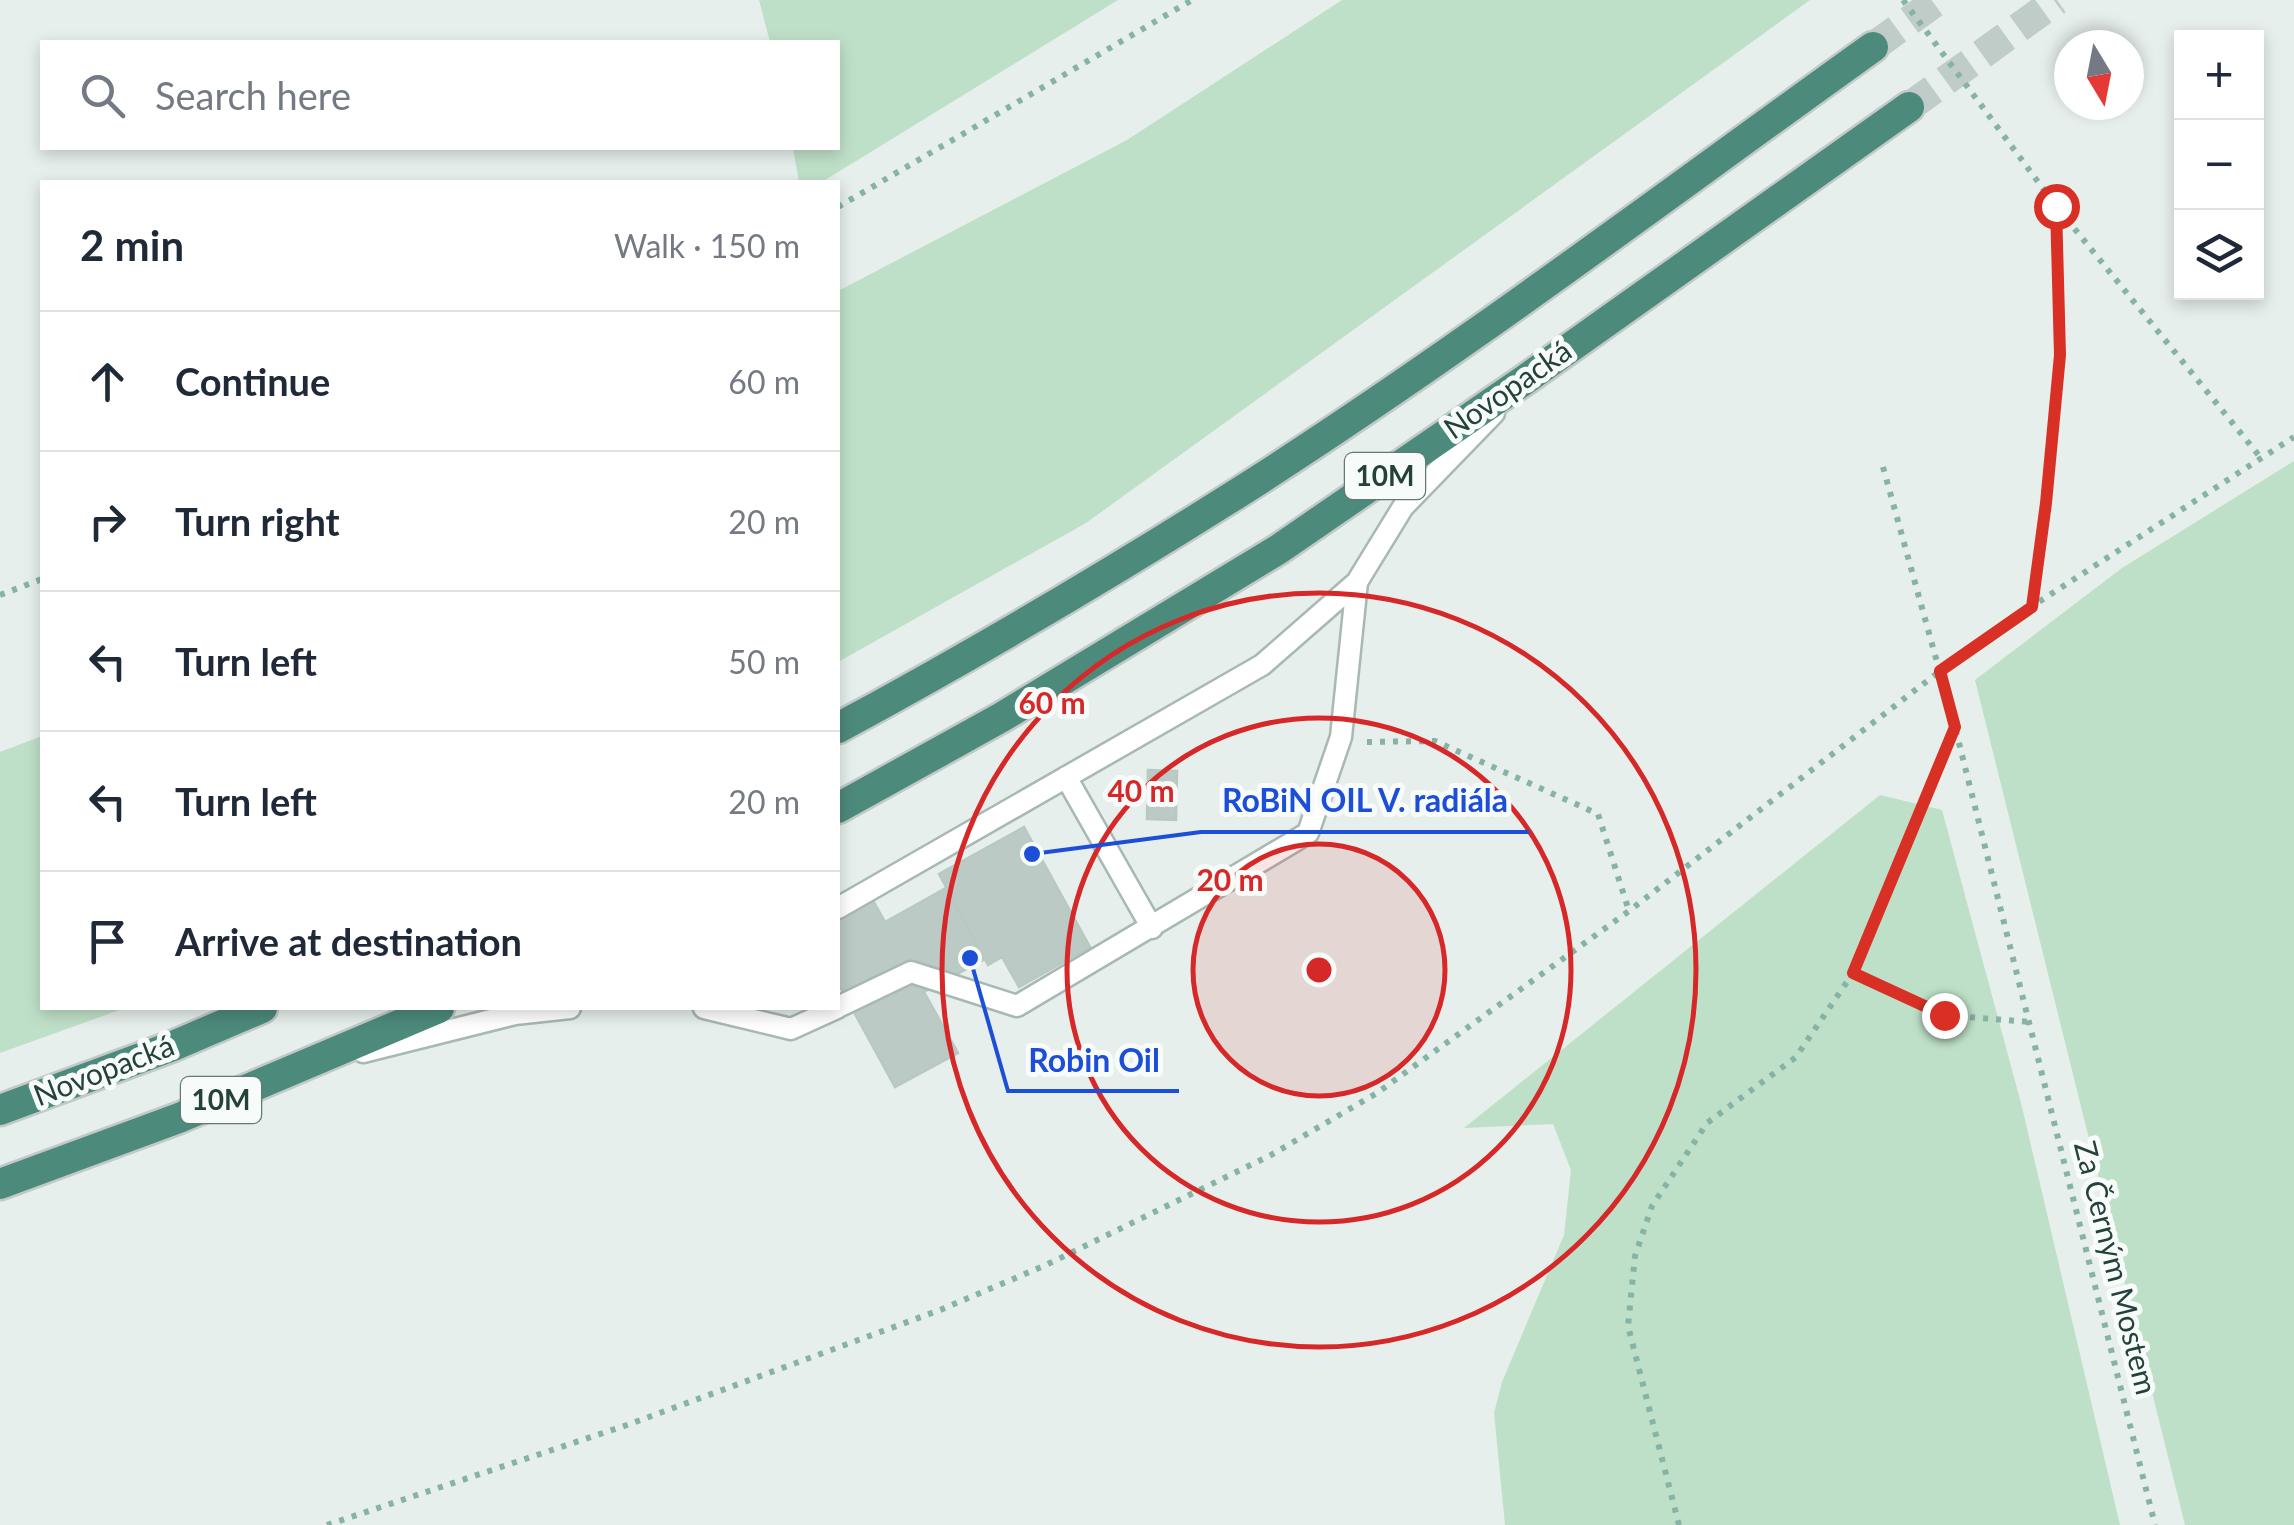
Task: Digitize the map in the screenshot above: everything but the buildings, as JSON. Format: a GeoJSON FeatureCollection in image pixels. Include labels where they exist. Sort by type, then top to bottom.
{"type":"FeatureCollection","features":[{"type":"Feature","properties":{"kind":"highway","name":"10M"},"geometry":{"type":"LineString","coordinates":[[840,727],[957,664],[1237,494],[1472,334],[1873,47]]}},
{"type":"Feature","properties":{"kind":"highway","name":"Novopacká"},"geometry":{"type":"LineString","coordinates":[[840,807],[1002,717],[1279,549],[1909,107]]}},
{"type":"Feature","properties":{"kind":"highway","name":"Novopacká"},"geometry":{"type":"LineString","coordinates":[[0,1110],[173,1046],[257,1010]]}},
{"type":"Feature","properties":{"kind":"highway","name":"10M"},"geometry":{"type":"LineString","coordinates":[[0,1184],[179,1118],[434,1010]]}},
{"type":"Feature","properties":{"kind":"lane"},"geometry":{"type":"LineString","coordinates":[[840,907],[1262,664],[1357,582],[1403,507],[1526,378]]}},
{"type":"Feature","properties":{"kind":"lane"},"geometry":{"type":"LineString","coordinates":[[840,1006],[911,972],[1017,1006],[1308,834],[1341,738],[1357,582]]}},
{"type":"Feature","properties":{"kind":"lane"},"geometry":{"type":"LineString","coordinates":[[1066,776],[1152,928]]}},
{"type":"Feature","properties":{"kind":"lane"},"geometry":{"type":"LineString","coordinates":[[298,1068],[514,1014],[551,1010]]}},
{"type":"Feature","properties":{"kind":"lane"},"geometry":{"type":"LineString","coordinates":[[712,1010],[791,1029],[831,1010]]}},
{"type":"Feature","properties":{"kind":"path"},"geometry":{"type":"LineString","coordinates":[[840,206],[1192,0]]}},
{"type":"Feature","properties":{"kind":"path"},"geometry":{"type":"LineString","coordinates":[[1903,0],[2056,206],[2261,458]]}},
{"type":"Feature","properties":{"kind":"path"},"geometry":{"type":"LineString","coordinates":[[2032,607],[2060,355],[2056,206]]}},
{"type":"Feature","properties":{"kind":"path"},"geometry":{"type":"LineString","coordinates":[[327,1525],[812,1359],[1046,1266],[1271,1155],[1378,1093],[1630,911],[1940,671],[2294,437]]}},
{"type":"Feature","properties":{"kind":"path","name":"Za Černým Mostem"},"geometry":{"type":"LineString","coordinates":[[1883,467],[1955,727],[2155,1525]]}},
{"type":"Feature","properties":{"kind":"path"},"geometry":{"type":"LineString","coordinates":[[0,595],[40,580]]}},
{"type":"Feature","properties":{"kind":"path"},"geometry":{"type":"LineString","coordinates":[[1680,1525],[1628,1326],[1635,1256],[1652,1206],[1707,1123],[1796,1056],[1853,973],[1955,727]]}},
{"type":"Feature","properties":{"kind":"path"},"geometry":{"type":"LineString","coordinates":[[1341,738],[1355,743],[1436,741],[1598,814],[1630,911]]}},
{"type":"Feature","properties":{"kind":"path"},"geometry":{"type":"LineString","coordinates":[[1853,973],[1944,1015],[2030,1022]]}},
{"type":"Feature","properties":{"kind":"green space"},"geometry":{"type":"Polygon","coordinates":[[[759,0],[1118,0],[825,180],[799,180],[793,150],[840,150],[840,40],[769,40],[759,0]]]}},
{"type":"Feature","properties":{"kind":"green space"},"geometry":{"type":"Polygon","coordinates":[[[1342,0],[1810,0],[1086,523],[840,661],[840,290],[1127,140],[1342,0]]]}},
{"type":"Feature","properties":{"kind":"green space"},"geometry":{"type":"Polygon","coordinates":[[[2294,461],[2294,1525],[2185,1525],[1975,680],[2122,568],[2294,461]]]}},
{"type":"Feature","properties":{"kind":"green space"},"geometry":{"type":"Polygon","coordinates":[[[40,737],[40,1010],[119,1010],[0,1053],[0,752],[40,737]]]}},
{"type":"Feature","properties":{"kind":"green space"},"geometry":{"type":"Polygon","coordinates":[[[1880,795],[1942,810],[2022,1107],[2120,1525],[1505,1525],[1494,1413],[1502,1382],[1564,1235],[1571,1170],[1553,1124],[1464,1128],[1880,795]]]}},
{"type":"Feature","properties":{"kind":"tunnel"},"geometry":{"type":"LineString","coordinates":[[1873,47],[1938,0]]}},
{"type":"Feature","properties":{"kind":"tunnel"},"geometry":{"type":"LineString","coordinates":[[1909,107],[2057,0]]}},
{"type":"Feature","properties":{"kind":"place","name":"RoBiN OIL V. radiála"},"geometry":{"type":"Point","coordinates":[1032,854]}},
{"type":"Feature","properties":{"kind":"place","name":"Robin Oil"},"geometry":{"type":"Point","coordinates":[970,958]}},
{"type":"Feature","properties":{"kind":"route"},"geometry":{"type":"LineString","coordinates":[[1944,1015],[1853,973],[1955,727],[1940,671],[2032,607],[2060,355],[2056,206]]}}]}
